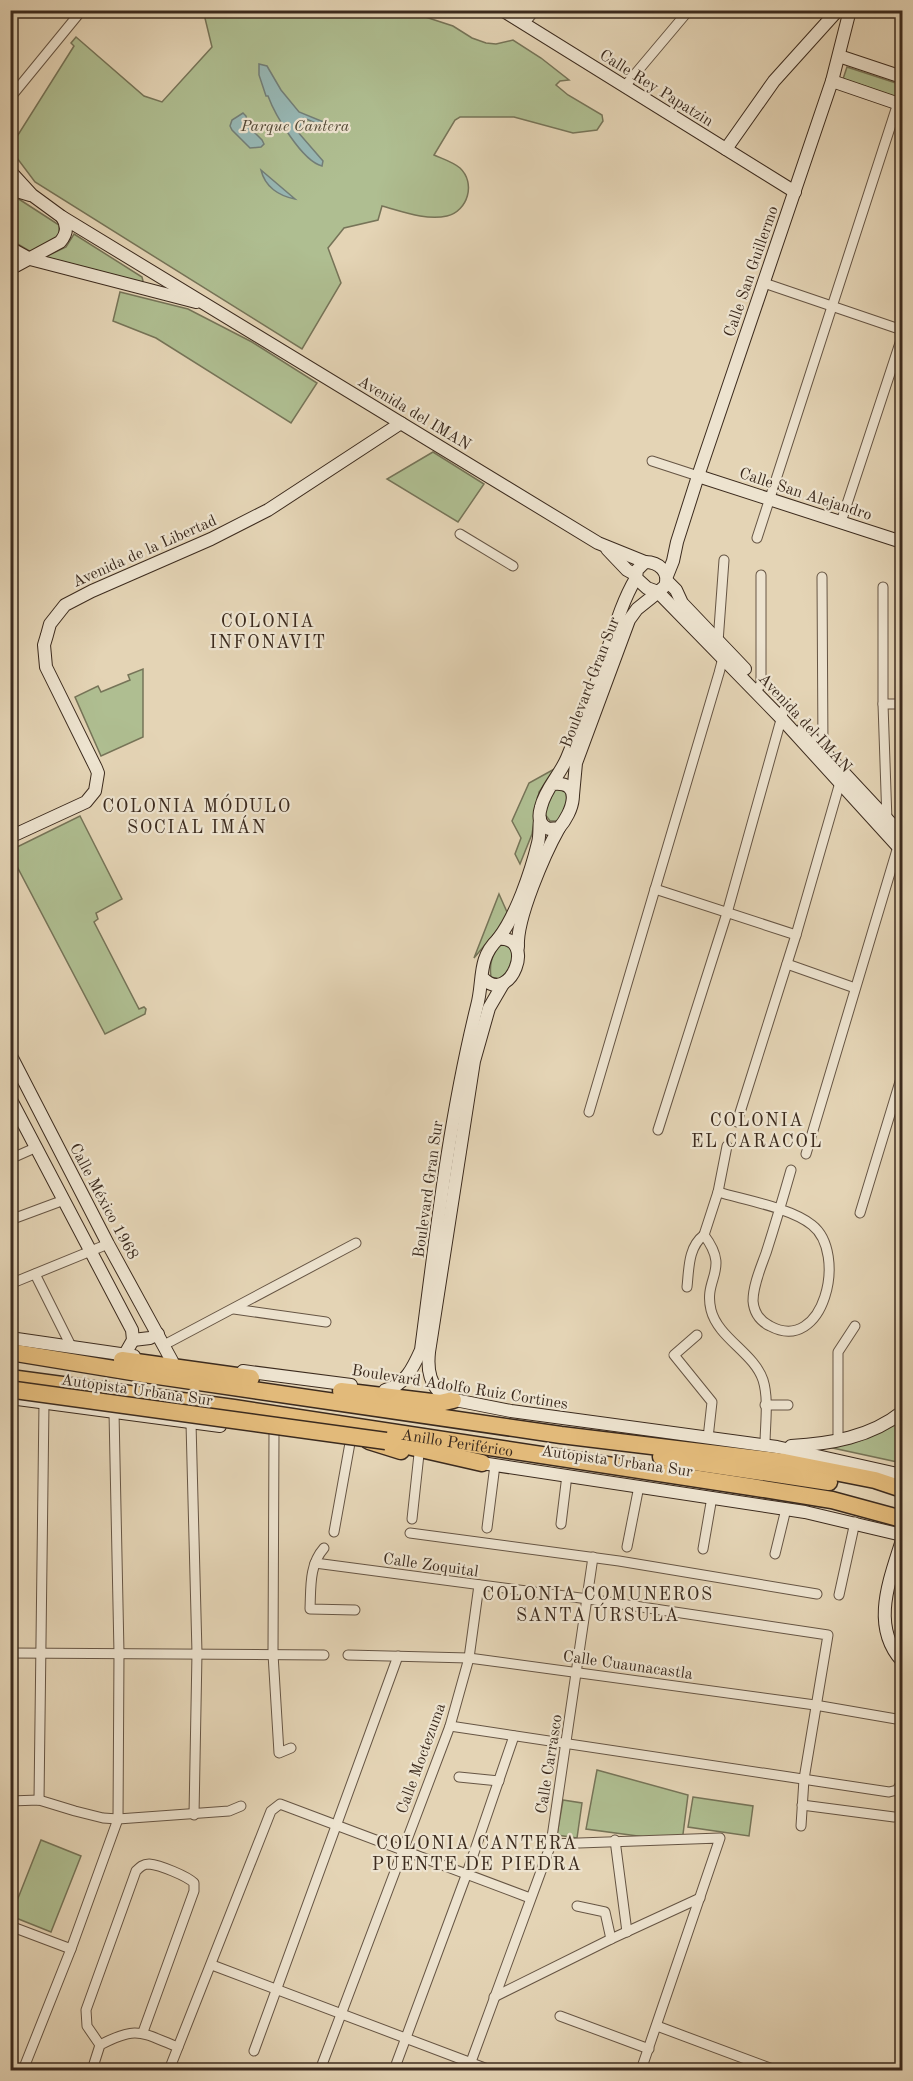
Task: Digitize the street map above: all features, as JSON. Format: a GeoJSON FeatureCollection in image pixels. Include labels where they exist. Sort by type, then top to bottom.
{"type":"FeatureCollection","features":[{"type":"Feature","properties":{"kind":"highway"},"geometry":{"type":"LineString","coordinates":[[10,1345],[316,1388],[341,1388],[544,1426],[561,1435]]}},
{"type":"Feature","properties":{"kind":"highway","name":"Anillo Periférico"},"geometry":{"type":"LineString","coordinates":[[10,1352],[561,1435],[784,1462],[875,1480],[903,1489]]}},
{"type":"Feature","properties":{"kind":"highway","name":"Autopista Urbana Sur"},"geometry":{"type":"LineString","coordinates":[[10,1363],[796,1477],[903,1499]]}},
{"type":"Feature","properties":{"kind":"highway","name":"Autopista Urbana Sur"},"geometry":{"type":"LineString","coordinates":[[10,1371],[809,1488],[903,1509]]}},
{"type":"Feature","properties":{"kind":"highway","name":"Anillo Periférico"},"geometry":{"type":"LineString","coordinates":[[10,1378],[234,1408],[832,1500],[903,1519]]}},
{"type":"Feature","properties":{"kind":"highway"},"geometry":{"type":"LineString","coordinates":[[316,1388],[331,1394],[440,1403],[449,1399]]}},
{"type":"Feature","properties":{"kind":"highway"},"geometry":{"type":"LineString","coordinates":[[10,1390],[386,1442],[489,1464]]}},
{"type":"Feature","properties":{"kind":"highway"},"geometry":{"type":"LineString","coordinates":[[234,1408],[303,1428],[378,1443],[401,1451]]}},
{"type":"Feature","properties":{"kind":"street","name":"Calle Rey Papatzin"},"geometry":{"type":"LineString","coordinates":[[502,10],[795,192]]}},
{"type":"Feature","properties":{"kind":"street"},"geometry":{"type":"LineString","coordinates":[[524,24],[535,10]]}},
{"type":"Feature","properties":{"kind":"street"},"geometry":{"type":"LineString","coordinates":[[625,86],[689,10]]}},
{"type":"Feature","properties":{"kind":"street"},"geometry":{"type":"LineString","coordinates":[[726,149],[774,81],[838,10]]}},
{"type":"Feature","properties":{"kind":"street","name":"Calle San Guillermo"},"geometry":{"type":"LineString","coordinates":[[667,578],[698,476],[832,81],[850,10]]}},
{"type":"Feature","properties":{"kind":"street"},"geometry":{"type":"LineString","coordinates":[[10,98],[78,12]]}},
{"type":"Feature","properties":{"kind":"street"},"geometry":{"type":"LineString","coordinates":[[839,56],[903,77]]}},
{"type":"Feature","properties":{"kind":"street"},"geometry":{"type":"LineString","coordinates":[[757,538],[900,104],[832,81]]}},
{"type":"Feature","properties":{"kind":"street","name":"Avenida del IMAN"},"geometry":{"type":"LineString","coordinates":[[10,171],[32,195],[62,217],[604,546],[647,562]]}},
{"type":"Feature","properties":{"kind":"street"},"geometry":{"type":"LineString","coordinates":[[10,189],[32,195]]}},
{"type":"Feature","properties":{"kind":"street"},"geometry":{"type":"LineString","coordinates":[[10,269],[62,239],[66,229],[62,217]]}},
{"type":"Feature","properties":{"kind":"street","name":"Avenida del IMAN"},"geometry":{"type":"LineString","coordinates":[[10,248],[30,259],[209,305]]}},
{"type":"Feature","properties":{"kind":"street"},"geometry":{"type":"LineString","coordinates":[[135,287],[149,284],[152,278],[150,270]]}},
{"type":"Feature","properties":{"kind":"street"},"geometry":{"type":"LineString","coordinates":[[764,283],[903,330]]}},
{"type":"Feature","properties":{"kind":"street"},"geometry":{"type":"LineString","coordinates":[[841,522],[903,337]]}},
{"type":"Feature","properties":{"kind":"street","name":"Avenida de la Libertad"},"geometry":{"type":"LineString","coordinates":[[10,837],[86,802],[95,791],[98,773],[46,667],[45,645],[50,624],[66,604],[211,539],[268,510],[401,423]]}},
{"type":"Feature","properties":{"kind":"street"},"geometry":{"type":"LineString","coordinates":[[652,461],[698,476]]}},
{"type":"Feature","properties":{"kind":"street","name":"Calle San Alejandro"},"geometry":{"type":"LineString","coordinates":[[698,476],[903,542]]}},
{"type":"Feature","properties":{"kind":"street"},"geometry":{"type":"LineString","coordinates":[[460,534],[513,566]]}},
{"type":"Feature","properties":{"kind":"street"},"geometry":{"type":"LineString","coordinates":[[647,562],[660,567],[667,578],[665,586],[658,592],[647,588],[636,577],[640,566],[647,562],[666,553],[677,542]]}},
{"type":"Feature","properties":{"kind":"street","name":"Avenida del IMAN"},"geometry":{"type":"LineString","coordinates":[[604,546],[636,577]]}},
{"type":"Feature","properties":{"kind":"street"},"geometry":{"type":"LineString","coordinates":[[589,1112],[723,658],[718,642],[724,560]]}},
{"type":"Feature","properties":{"kind":"street"},"geometry":{"type":"LineString","coordinates":[[758,688],[761,574]]}},
{"type":"Feature","properties":{"kind":"street","name":"Boulevard Gran Sur"},"geometry":{"type":"LineString","coordinates":[[552,784],[566,760],[626,596],[636,577]]}},
{"type":"Feature","properties":{"kind":"street"},"geometry":{"type":"LineString","coordinates":[[820,753],[822,577]]}},
{"type":"Feature","properties":{"kind":"street","name":"Avenida del IMAN"},"geometry":{"type":"LineString","coordinates":[[667,578],[682,603],[841,776],[887,835],[901,843]]}},
{"type":"Feature","properties":{"kind":"street"},"geometry":{"type":"LineString","coordinates":[[883,587],[883,704],[887,835]]}},
{"type":"Feature","properties":{"kind":"street","name":"Avenida del IMAN"},"geometry":{"type":"LineString","coordinates":[[658,592],[723,658],[758,688]]}},
{"type":"Feature","properties":{"kind":"street","name":"Boulevard Gran Sur"},"geometry":{"type":"LineString","coordinates":[[573,795],[576,763],[629,620],[637,609],[658,592]]}},
{"type":"Feature","properties":{"kind":"street"},"geometry":{"type":"LineString","coordinates":[[883,704],[903,704]]}},
{"type":"Feature","properties":{"kind":"street"},"geometry":{"type":"LineString","coordinates":[[658,1130],[727,913],[783,714]]}},
{"type":"Feature","properties":{"kind":"street"},"geometry":{"type":"LineString","coordinates":[[737,1122],[796,936],[841,776]]}},
{"type":"Feature","properties":{"kind":"street","name":"Avenida del IMAN"},"geometry":{"type":"LineString","coordinates":[[841,776],[887,819],[901,843]]}},
{"type":"Feature","properties":{"kind":"street"},"geometry":{"type":"LineString","coordinates":[[552,784],[566,784],[573,795],[570,812],[551,843],[519,925],[515,968],[510,978],[503,984],[490,985],[483,978],[482,966],[489,947],[498,939],[510,921],[536,851],[539,841],[541,807],[552,784]]}},
{"type":"Feature","properties":{"kind":"street"},"geometry":{"type":"LineString","coordinates":[[540,819],[542,825],[549,830],[559,828]]}},
{"type":"Feature","properties":{"kind":"street"},"geometry":{"type":"LineString","coordinates":[[806,1154],[901,843]]}},
{"type":"Feature","properties":{"kind":"street"},"geometry":{"type":"LineString","coordinates":[[655,889],[796,936]]}},
{"type":"Feature","properties":{"kind":"street"},"geometry":{"type":"LineString","coordinates":[[498,939],[510,939],[518,947]]}},
{"type":"Feature","properties":{"kind":"street"},"geometry":{"type":"LineString","coordinates":[[787,964],[855,988]]}},
{"type":"Feature","properties":{"kind":"street","name":"Boulevard Gran Sur"},"geometry":{"type":"LineString","coordinates":[[427,1370],[459,1082],[483,978]]}},
{"type":"Feature","properties":{"kind":"street","name":"Boulevard Gran Sur"},"geometry":{"type":"LineString","coordinates":[[412,1370],[421,1350],[448,1190],[478,1045],[490,1006],[503,984]]}},
{"type":"Feature","properties":{"kind":"street","name":"Calle México 1968"},"geometry":{"type":"LineString","coordinates":[[10,1054],[108,1244],[172,1361]]}},
{"type":"Feature","properties":{"kind":"street"},"geometry":{"type":"LineString","coordinates":[[860,1213],[900,1093],[903,1075]]}},
{"type":"Feature","properties":{"kind":"street"},"geometry":{"type":"LineString","coordinates":[[10,1098],[16,1117],[37,1147],[132,1330],[133,1340],[125,1354]]}},
{"type":"Feature","properties":{"kind":"street"},"geometry":{"type":"LineString","coordinates":[[687,1287],[690,1256],[697,1240],[704,1235],[718,1192],[728,1146]]}},
{"type":"Feature","properties":{"kind":"street"},"geometry":{"type":"LineString","coordinates":[[10,1159],[37,1147]]}},
{"type":"Feature","properties":{"kind":"street"},"geometry":{"type":"LineString","coordinates":[[718,1192],[779,1210],[794,1214],[815,1227],[825,1242],[828,1255],[828,1285],[825,1298],[812,1321],[806,1327],[798,1330],[773,1328],[762,1322],[753,1301],[762,1266],[779,1210],[791,1170]]}},
{"type":"Feature","properties":{"kind":"street"},"geometry":{"type":"LineString","coordinates":[[10,1220],[64,1200]]}},
{"type":"Feature","properties":{"kind":"street"},"geometry":{"type":"LineString","coordinates":[[704,1235],[716,1256],[717,1266],[710,1299],[711,1312],[762,1378],[771,1446],[816,1444],[865,1434],[903,1412]]}},
{"type":"Feature","properties":{"kind":"street"},"geometry":{"type":"LineString","coordinates":[[133,1340],[150,1338],[161,1340],[234,1309],[356,1243]]}},
{"type":"Feature","properties":{"kind":"street"},"geometry":{"type":"LineString","coordinates":[[10,1284],[108,1244]]}},
{"type":"Feature","properties":{"kind":"street"},"geometry":{"type":"LineString","coordinates":[[35,1274],[71,1346]]}},
{"type":"Feature","properties":{"kind":"street"},"geometry":{"type":"LineString","coordinates":[[111,1292],[126,1288],[130,1283]]}},
{"type":"Feature","properties":{"kind":"street"},"geometry":{"type":"LineString","coordinates":[[119,1304],[123,1297],[136,1295]]}},
{"type":"Feature","properties":{"kind":"street"},"geometry":{"type":"LineString","coordinates":[[234,1309],[326,1322]]}},
{"type":"Feature","properties":{"kind":"street"},"geometry":{"type":"LineString","coordinates":[[838,1440],[838,1352],[855,1326]]}},
{"type":"Feature","properties":{"kind":"street"},"geometry":{"type":"LineString","coordinates":[[697,1335],[674,1355],[712,1402],[708,1438]]}},
{"type":"Feature","properties":{"kind":"street","name":"Boulevard Adolfo Ruiz Cortines"},"geometry":{"type":"LineString","coordinates":[[10,1338],[341,1388]]}},
{"type":"Feature","properties":{"kind":"street"},"geometry":{"type":"LineString","coordinates":[[395,1398],[396,1387],[412,1370],[420,1376],[427,1370],[436,1390],[449,1399]]}},
{"type":"Feature","properties":{"kind":"street"},"geometry":{"type":"LineString","coordinates":[[10,1398],[274,1432],[712,1497],[855,1522],[903,1535]]}},
{"type":"Feature","properties":{"kind":"street","name":"Boulevard Adolfo Ruiz Cortines"},"geometry":{"type":"LineString","coordinates":[[449,1399],[511,1411],[771,1446],[903,1475]]}},
{"type":"Feature","properties":{"kind":"street"},"geometry":{"type":"LineString","coordinates":[[39,1800],[44,1403]]}},
{"type":"Feature","properties":{"kind":"street"},"geometry":{"type":"LineString","coordinates":[[765,1405],[788,1405]]}},
{"type":"Feature","properties":{"kind":"street"},"geometry":{"type":"LineString","coordinates":[[22,2070],[118,1819],[119,1653],[114,1412]]}},
{"type":"Feature","properties":{"kind":"street"},"geometry":{"type":"LineString","coordinates":[[191,1423],[197,1653],[194,1815]]}},
{"type":"Feature","properties":{"kind":"street"},"geometry":{"type":"LineString","coordinates":[[274,1432],[273,1654],[279,1753],[291,1748]]}},
{"type":"Feature","properties":{"kind":"street"},"geometry":{"type":"LineString","coordinates":[[334,1532],[350,1443]]}},
{"type":"Feature","properties":{"kind":"street"},"geometry":{"type":"LineString","coordinates":[[412,1519],[419,1454]]}},
{"type":"Feature","properties":{"kind":"street"},"geometry":{"type":"LineString","coordinates":[[487,1528],[489,1464]]}},
{"type":"Feature","properties":{"kind":"street"},"geometry":{"type":"LineString","coordinates":[[561,1524],[567,1475]]}},
{"type":"Feature","properties":{"kind":"street"},"geometry":{"type":"LineString","coordinates":[[627,1547],[639,1486]]}},
{"type":"Feature","properties":{"kind":"street"},"geometry":{"type":"LineString","coordinates":[[703,1549],[712,1497]]}},
{"type":"Feature","properties":{"kind":"street"},"geometry":{"type":"LineString","coordinates":[[775,1554],[786,1509]]}},
{"type":"Feature","properties":{"kind":"street"},"geometry":{"type":"LineString","coordinates":[[839,1594],[855,1522]]}},
{"type":"Feature","properties":{"kind":"street"},"geometry":{"type":"LineString","coordinates":[[410,1533],[593,1557],[817,1594]]}},
{"type":"Feature","properties":{"kind":"street"},"geometry":{"type":"LineString","coordinates":[[903,1540],[887,1586],[885,1617],[888,1639],[896,1654],[903,1661]]}},
{"type":"Feature","properties":{"kind":"street"},"geometry":{"type":"LineString","coordinates":[[324,1548],[315,1563],[311,1578],[310,1609],[355,1610]]}},
{"type":"Feature","properties":{"kind":"street","name":"Calle Carrasco"},"geometry":{"type":"LineString","coordinates":[[469,2067],[551,1844],[593,1557]]}},
{"type":"Feature","properties":{"kind":"street","name":"Calle Zoquital"},"geometry":{"type":"LineString","coordinates":[[315,1563],[588,1599],[828,1635],[815,1705]]}},
{"type":"Feature","properties":{"kind":"street","name":"Calle Moctezuma"},"geometry":{"type":"LineString","coordinates":[[320,2070],[450,1726],[468,1658],[479,1586]]}},
{"type":"Feature","properties":{"kind":"street"},"geometry":{"type":"LineString","coordinates":[[903,1605],[903,1624]]}},
{"type":"Feature","properties":{"kind":"street"},"geometry":{"type":"LineString","coordinates":[[10,1653],[324,1655]]}},
{"type":"Feature","properties":{"kind":"street","name":"Calle Cuaunacastla"},"geometry":{"type":"LineString","coordinates":[[348,1655],[468,1658],[815,1705],[903,1720]]}},
{"type":"Feature","properties":{"kind":"street"},"geometry":{"type":"LineString","coordinates":[[254,2051],[398,1656]]}},
{"type":"Feature","properties":{"kind":"street"},"geometry":{"type":"LineString","coordinates":[[801,1826],[804,1779],[815,1705]]}},
{"type":"Feature","properties":{"kind":"street"},"geometry":{"type":"LineString","coordinates":[[450,1726],[889,1792],[897,1790],[903,1782]]}},
{"type":"Feature","properties":{"kind":"street"},"geometry":{"type":"LineString","coordinates":[[394,2070],[467,1873],[514,1736]]}},
{"type":"Feature","properties":{"kind":"street"},"geometry":{"type":"LineString","coordinates":[[459,1777],[499,1781]]}},
{"type":"Feature","properties":{"kind":"street"},"geometry":{"type":"LineString","coordinates":[[10,1801],[39,1800],[103,1818],[118,1819],[194,1815],[229,1811],[241,1806]]}},
{"type":"Feature","properties":{"kind":"street"},"geometry":{"type":"LineString","coordinates":[[170,2070],[271,1811],[280,1804],[530,1898]]}},
{"type":"Feature","properties":{"kind":"street"},"geometry":{"type":"LineString","coordinates":[[802,1805],[894,1817]]}},
{"type":"Feature","properties":{"kind":"street"},"geometry":{"type":"LineString","coordinates":[[551,1844],[720,1838],[641,2070]]}},
{"type":"Feature","properties":{"kind":"street"},"geometry":{"type":"LineString","coordinates":[[615,1840],[627,1932]]}},
{"type":"Feature","properties":{"kind":"street"},"geometry":{"type":"LineString","coordinates":[[100,2045],[87,2026],[86,2010],[136,1871],[142,1865],[150,1864],[189,1878],[194,1883],[190,1901],[143,2032]]}},
{"type":"Feature","properties":{"kind":"street"},"geometry":{"type":"LineString","coordinates":[[494,1997],[700,1898]]}},
{"type":"Feature","properties":{"kind":"street"},"geometry":{"type":"LineString","coordinates":[[577,1906],[605,1912],[611,1939]]}},
{"type":"Feature","properties":{"kind":"street"},"geometry":{"type":"LineString","coordinates":[[11,1928],[70,1949]]}},
{"type":"Feature","properties":{"kind":"street"},"geometry":{"type":"LineString","coordinates":[[212,1965],[406,2037],[469,2067],[490,2070]]}},
{"type":"Feature","properties":{"kind":"street"},"geometry":{"type":"LineString","coordinates":[[560,2016],[649,2049]]}},
{"type":"Feature","properties":{"kind":"street"},"geometry":{"type":"LineString","coordinates":[[657,2026],[775,2070]]}},
{"type":"Feature","properties":{"kind":"street"},"geometry":{"type":"LineString","coordinates":[[92,2070],[100,2045],[120,2035],[143,2032],[178,2048]]}},
{"type":"Feature","properties":{"kind":"green space","name":"Parque Cantera"},"geometry":{"type":"Polygon","coordinates":[[[203,10],[407,11],[453,26],[472,38],[486,43],[496,44],[513,40],[569,80],[560,81],[556,85],[568,95],[602,115],[603,121],[597,130],[573,133],[514,117],[460,117],[455,120],[434,155],[454,164],[465,174],[468,188],[465,203],[454,213],[439,217],[414,215],[382,206],[378,220],[344,228],[328,248],[341,283],[302,349],[35,182],[11,150],[11,146],[74,46],[71,43],[76,37],[144,96],[162,102],[212,47],[203,10]]]}},
{"type":"Feature","properties":{"kind":"green space"},"geometry":{"type":"Polygon","coordinates":[[[847,67],[902,85],[902,99],[843,79],[847,67]]]}},
{"type":"Feature","properties":{"kind":"green space"},"geometry":{"type":"Polygon","coordinates":[[[11,194],[59,225],[59,236],[31,252],[11,240],[11,194]]]}},
{"type":"Feature","properties":{"kind":"green space"},"geometry":{"type":"Polygon","coordinates":[[[74,234],[142,277],[143,281],[45,257],[66,247],[74,234]]]}},
{"type":"Feature","properties":{"kind":"green space"},"geometry":{"type":"Polygon","coordinates":[[[120,292],[188,309],[252,342],[317,383],[291,423],[156,338],[113,321],[120,292]]]}},
{"type":"Feature","properties":{"kind":"green space"},"geometry":{"type":"Polygon","coordinates":[[[433,452],[484,484],[458,522],[387,479],[433,452]]]}},
{"type":"Feature","properties":{"kind":"green space"},"geometry":{"type":"Polygon","coordinates":[[[143,669],[143,737],[101,756],[75,697],[98,686],[101,692],[130,680],[128,675],[143,669]]]}},
{"type":"Feature","properties":{"kind":"green space"},"geometry":{"type":"Polygon","coordinates":[[[558,767],[539,792],[532,834],[520,864],[515,854],[521,838],[512,821],[529,783],[558,767]]]}},
{"type":"Feature","properties":{"kind":"green space"},"geometry":{"type":"Polygon","coordinates":[[[555,789],[564,789],[567,797],[566,805],[560,821],[550,821],[544,813],[555,789]]]}},
{"type":"Feature","properties":{"kind":"green space"},"geometry":{"type":"Polygon","coordinates":[[[80,816],[122,899],[96,913],[98,919],[94,922],[139,1009],[144,1007],[146,1009],[145,1014],[105,1034],[11,855],[11,850],[80,816]]]}},
{"type":"Feature","properties":{"kind":"green space"},"geometry":{"type":"Polygon","coordinates":[[[499,894],[507,912],[504,922],[474,958],[499,894]]]}},
{"type":"Feature","properties":{"kind":"green space"},"geometry":{"type":"Polygon","coordinates":[[[500,944],[508,944],[513,958],[510,968],[499,979],[491,977],[490,968],[493,956],[500,944]]]}},
{"type":"Feature","properties":{"kind":"green space"},"geometry":{"type":"Polygon","coordinates":[[[902,1417],[902,1463],[828,1447],[902,1417]]]}},
{"type":"Feature","properties":{"kind":"green space"},"geometry":{"type":"Polygon","coordinates":[[[597,1770],[688,1795],[682,1842],[586,1829],[597,1770]]]}},
{"type":"Feature","properties":{"kind":"green space"},"geometry":{"type":"Polygon","coordinates":[[[693,1797],[753,1806],[749,1836],[688,1827],[693,1797]]]}},
{"type":"Feature","properties":{"kind":"green space"},"geometry":{"type":"Polygon","coordinates":[[[563,1800],[582,1803],[577,1838],[557,1835],[563,1800]]]}},
{"type":"Feature","properties":{"kind":"green space"},"geometry":{"type":"Polygon","coordinates":[[[41,1840],[81,1856],[51,1932],[11,1916],[41,1840]]]}},
{"type":"Feature","properties":{"kind":"water"},"geometry":{"type":"Polygon","coordinates":[[[259,64],[267,66],[281,90],[299,112],[326,123],[325,127],[306,119],[297,131],[323,161],[322,166],[306,156],[283,125],[266,96],[259,75],[259,64]]]}},
{"type":"Feature","properties":{"kind":"water"},"geometry":{"type":"Polygon","coordinates":[[[243,113],[248,126],[262,140],[264,144],[261,147],[250,148],[232,130],[230,126],[232,120],[243,113]]]}},
{"type":"Feature","properties":{"kind":"water"},"geometry":{"type":"Polygon","coordinates":[[[261,170],[295,199],[284,196],[269,186],[261,170]]]}},
{"type":"Feature","properties":{"kind":"district","name":"COLONIA INFONAVIT"},"geometry":{"type":"Point","coordinates":[268,631]}},
{"type":"Feature","properties":{"kind":"district","name":"COLONIA MÓDULO SOCIAL IMÁN"},"geometry":{"type":"Point","coordinates":[197,816]}},
{"type":"Feature","properties":{"kind":"district","name":"COLONIA EL CARACOL"},"geometry":{"type":"Point","coordinates":[757,1130]}},
{"type":"Feature","properties":{"kind":"district","name":"COLONIA COMUNEROS SANTA ÚRSULA"},"geometry":{"type":"Point","coordinates":[598,1604]}},
{"type":"Feature","properties":{"kind":"district","name":"COLONIA CANTERA PUENTE DE PIEDRA"},"geometry":{"type":"Point","coordinates":[477,1853]}}]}
